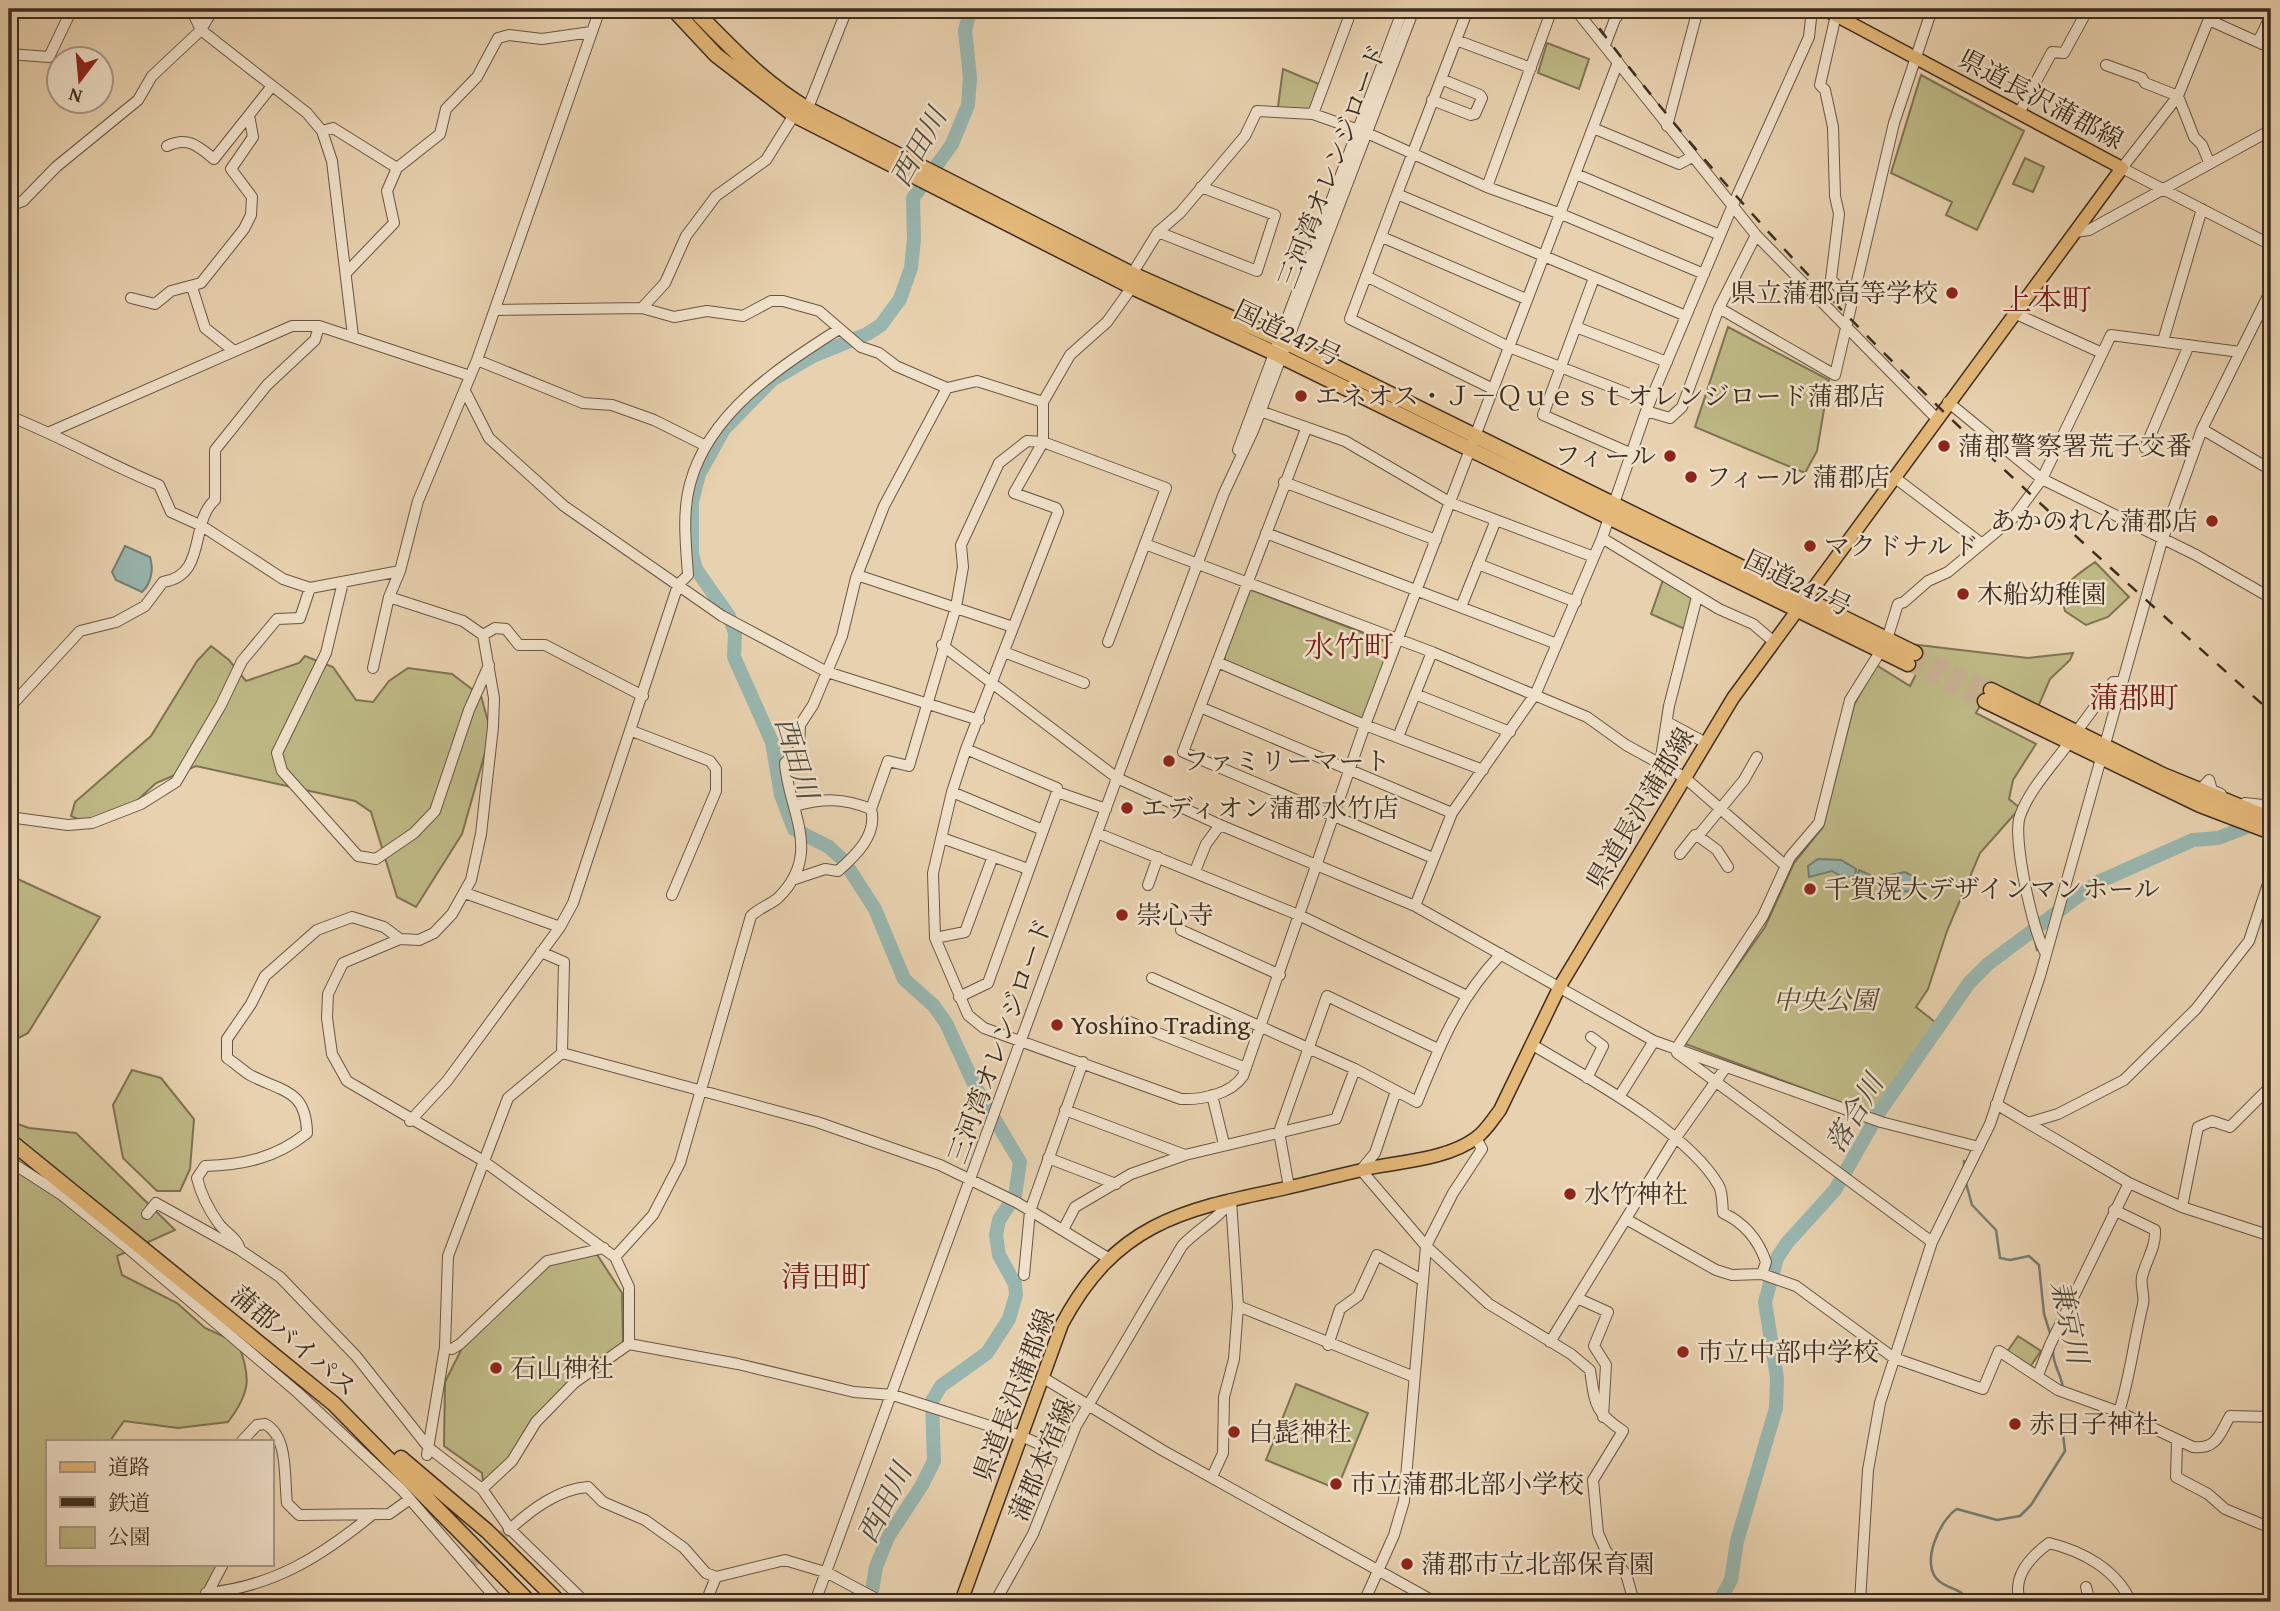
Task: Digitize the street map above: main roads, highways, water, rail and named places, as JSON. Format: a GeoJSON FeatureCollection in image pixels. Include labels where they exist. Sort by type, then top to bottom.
{"type":"FeatureCollection","features":[{"type":"Feature","properties":{"kind":"highway","name":"国道247号"},"geometry":{"type":"LineString","coordinates":[[673,9],[716,55],[802,115],[934,179],[1132,281],[1280,348],[1911,659]]}},
{"type":"Feature","properties":{"kind":"highway","name":"国道247号"},"geometry":{"type":"LineString","coordinates":[[693,9],[802,115]]}},
{"type":"Feature","properties":{"kind":"highway"},"geometry":{"type":"LineString","coordinates":[[2269,827],[2235,819],[2103,752],[1988,696],[2068,744],[2103,752],[2200,790],[2249,812],[2269,827]]}},
{"type":"Feature","properties":{"kind":"highway","name":"蒲郡バイパス"},"geometry":{"type":"LineString","coordinates":[[9,1140],[334,1405],[529,1602]]}},
{"type":"Feature","properties":{"kind":"highway","name":"蒲郡バイパス"},"geometry":{"type":"LineString","coordinates":[[9,1145],[159,1266],[350,1428],[507,1586],[519,1602]]}},
{"type":"Feature","properties":{"kind":"highway"},"geometry":{"type":"LineString","coordinates":[[334,1405],[487,1531],[559,1602]]}},
{"type":"Feature","properties":{"kind":"main road","name":"県道長沢蒲郡線"},"geometry":{"type":"LineString","coordinates":[[961,1602],[1042,1377],[1072,1306],[1108,1258],[1138,1235],[1195,1208],[1426,1157],[1476,1138],[1500,1110],[1560,986],[1733,698],[2122,168],[1830,12]]}},
{"type":"Feature","properties":{"kind":"water"},"geometry":{"type":"Polygon","coordinates":[[[125,546],[150,557],[151,576],[142,592],[116,580],[112,572],[125,546]]]}},
{"type":"Feature","properties":{"kind":"water"},"geometry":{"type":"Polygon","coordinates":[[[1818,859],[1841,860],[1856,869],[1855,876],[1844,878],[1832,871],[1809,877],[1808,866],[1818,859]]]}},
{"type":"Feature","properties":{"kind":"water"},"geometry":{"type":"Polygon","coordinates":[[[1859,870],[1876,878],[1905,872],[1918,879],[1913,891],[1888,892],[1883,885],[1872,885],[1857,878],[1859,870]]]}},
{"type":"Feature","properties":{"kind":"waterway","name":"西田川"},"geometry":{"type":"LineString","coordinates":[[870,1602],[876,1567],[888,1537],[922,1485],[934,1461],[932,1401],[941,1386],[987,1353],[1009,1319],[1016,1295],[1015,1284],[999,1255],[996,1235],[999,1220],[1015,1196],[1020,1162],[975,1086],[946,1023],[934,1006],[904,979],[875,909],[844,861],[829,847],[794,829],[781,795],[772,742],[734,657],[735,633],[729,616],[696,569],[692,554],[692,502],[699,474],[724,429],[772,380],[813,356],[867,334],[881,325],[900,299],[911,268],[914,240],[913,198],[952,144],[968,105],[970,78],[965,30],[971,9]]}},
{"type":"Feature","properties":{"kind":"waterway","name":"落合川"},"geometry":{"type":"LineString","coordinates":[[1719,1602],[1731,1580],[1737,1541],[1776,1408],[1777,1378],[1765,1302],[1777,1258],[1787,1243],[1835,1190],[1880,1111],[1969,983],[1988,964],[2096,883],[2193,840],[2218,838],[2260,822]]}},
{"type":"Feature","properties":{"kind":"waterway","name":"兼京川"},"geometry":{"type":"LineString","coordinates":[[2034,936],[2037,950]]}},
{"type":"Feature","properties":{"kind":"waterway","name":"兼京川"},"geometry":{"type":"LineString","coordinates":[[1964,1161],[1964,1169]]}},
{"type":"Feature","properties":{"kind":"waterway","name":"兼京川"},"geometry":{"type":"LineString","coordinates":[[1966,1183],[1972,1205],[1996,1230],[2000,1258],[2010,1260],[2029,1256],[2039,1265],[2044,1314],[2051,1336]]}},
{"type":"Feature","properties":{"kind":"waterway","name":"兼京川"},"geometry":{"type":"LineString","coordinates":[[2053,1349],[2063,1389]]}},
{"type":"Feature","properties":{"kind":"waterway","name":"兼京川"},"geometry":{"type":"LineString","coordinates":[[1969,1602],[1963,1594],[1943,1584],[1933,1574],[1931,1554],[1944,1522],[1957,1509],[1997,1520],[2020,1516],[2031,1505],[2065,1451],[2062,1426]]}},
{"type":"Feature","properties":{"kind":"tunnel"},"geometry":{"type":"LineString","coordinates":[[1915,653],[1991,690]]}},
{"type":"Feature","properties":{"kind":"tunnel"},"geometry":{"type":"LineString","coordinates":[[1908,664],[1985,701]]}},
{"type":"Feature","properties":{"kind":"tunnel"},"geometry":{"type":"LineString","coordinates":[[125,1241],[147,1214]]}},
{"type":"Feature","properties":{"kind":"tunnel"},"geometry":{"type":"LineString","coordinates":[[469,1566],[509,1530]]}},
{"type":"Feature","properties":{"kind":"railway"},"geometry":{"type":"LineString","coordinates":[[1585,9],[1661,107],[1741,201],[1824,291],[1997,463],[2271,712]]}},
{"type":"Feature","properties":{"kind":"place","name":"県立蒲郡高等学校"},"geometry":{"type":"Point","coordinates":[1952,293]}},
{"type":"Feature","properties":{"kind":"place","name":"エネオス・Ｊ－Ｑｕｅｓｔオレンジロード蒲郡店"},"geometry":{"type":"Point","coordinates":[1301,396]}},
{"type":"Feature","properties":{"kind":"place","name":"蒲郡警察署荒子交番"},"geometry":{"type":"Point","coordinates":[1944,446]}},
{"type":"Feature","properties":{"kind":"place","name":"フィール"},"geometry":{"type":"Point","coordinates":[1670,456]}},
{"type":"Feature","properties":{"kind":"place","name":"フィール 蒲郡店"},"geometry":{"type":"Point","coordinates":[1691,477]}},
{"type":"Feature","properties":{"kind":"place","name":"あかのれん蒲郡店"},"geometry":{"type":"Point","coordinates":[2212,521]}},
{"type":"Feature","properties":{"kind":"place","name":"マクドナルド"},"geometry":{"type":"Point","coordinates":[1810,546]}},
{"type":"Feature","properties":{"kind":"place","name":"木船幼稚園"},"geometry":{"type":"Point","coordinates":[1963,594]}},
{"type":"Feature","properties":{"kind":"place","name":"ファミリーマート"},"geometry":{"type":"Point","coordinates":[1169,761]}},
{"type":"Feature","properties":{"kind":"place","name":"エディオン蒲郡水竹店"},"geometry":{"type":"Point","coordinates":[1127,808]}},
{"type":"Feature","properties":{"kind":"place","name":"千賀滉大デザインマンホール"},"geometry":{"type":"Point","coordinates":[1810,889]}},
{"type":"Feature","properties":{"kind":"place","name":"崇心寺"},"geometry":{"type":"Point","coordinates":[1122,915]}},
{"type":"Feature","properties":{"kind":"place","name":"Yoshino Trading"},"geometry":{"type":"Point","coordinates":[1057,1025]}},
{"type":"Feature","properties":{"kind":"place","name":"水竹神社"},"geometry":{"type":"Point","coordinates":[1570,1194]}},
{"type":"Feature","properties":{"kind":"place","name":"市立中部中学校"},"geometry":{"type":"Point","coordinates":[1683,1352]}},
{"type":"Feature","properties":{"kind":"place","name":"石山神社"},"geometry":{"type":"Point","coordinates":[496,1368]}},
{"type":"Feature","properties":{"kind":"place","name":"赤日子神社"},"geometry":{"type":"Point","coordinates":[2015,1424]}},
{"type":"Feature","properties":{"kind":"place","name":"白髭神社"},"geometry":{"type":"Point","coordinates":[1234,1432]}},
{"type":"Feature","properties":{"kind":"place","name":"市立蒲郡北部小学校"},"geometry":{"type":"Point","coordinates":[1336,1484]}},
{"type":"Feature","properties":{"kind":"place","name":"蒲郡市立北部保育園"},"geometry":{"type":"Point","coordinates":[1407,1564]}},
{"type":"Feature","properties":{"kind":"district","name":"上本町"},"geometry":{"type":"Point","coordinates":[2047,300]}},
{"type":"Feature","properties":{"kind":"district","name":"水竹町"},"geometry":{"type":"Point","coordinates":[1349,647]}},
{"type":"Feature","properties":{"kind":"district","name":"蒲郡町"},"geometry":{"type":"Point","coordinates":[2134,698]}},
{"type":"Feature","properties":{"kind":"district","name":"清田町"},"geometry":{"type":"Point","coordinates":[826,1277]}},
{"type":"Feature","properties":{"kind":"park label","name":"中央公園"},"geometry":{"type":"Point","coordinates":[1825,1000]}}]}
